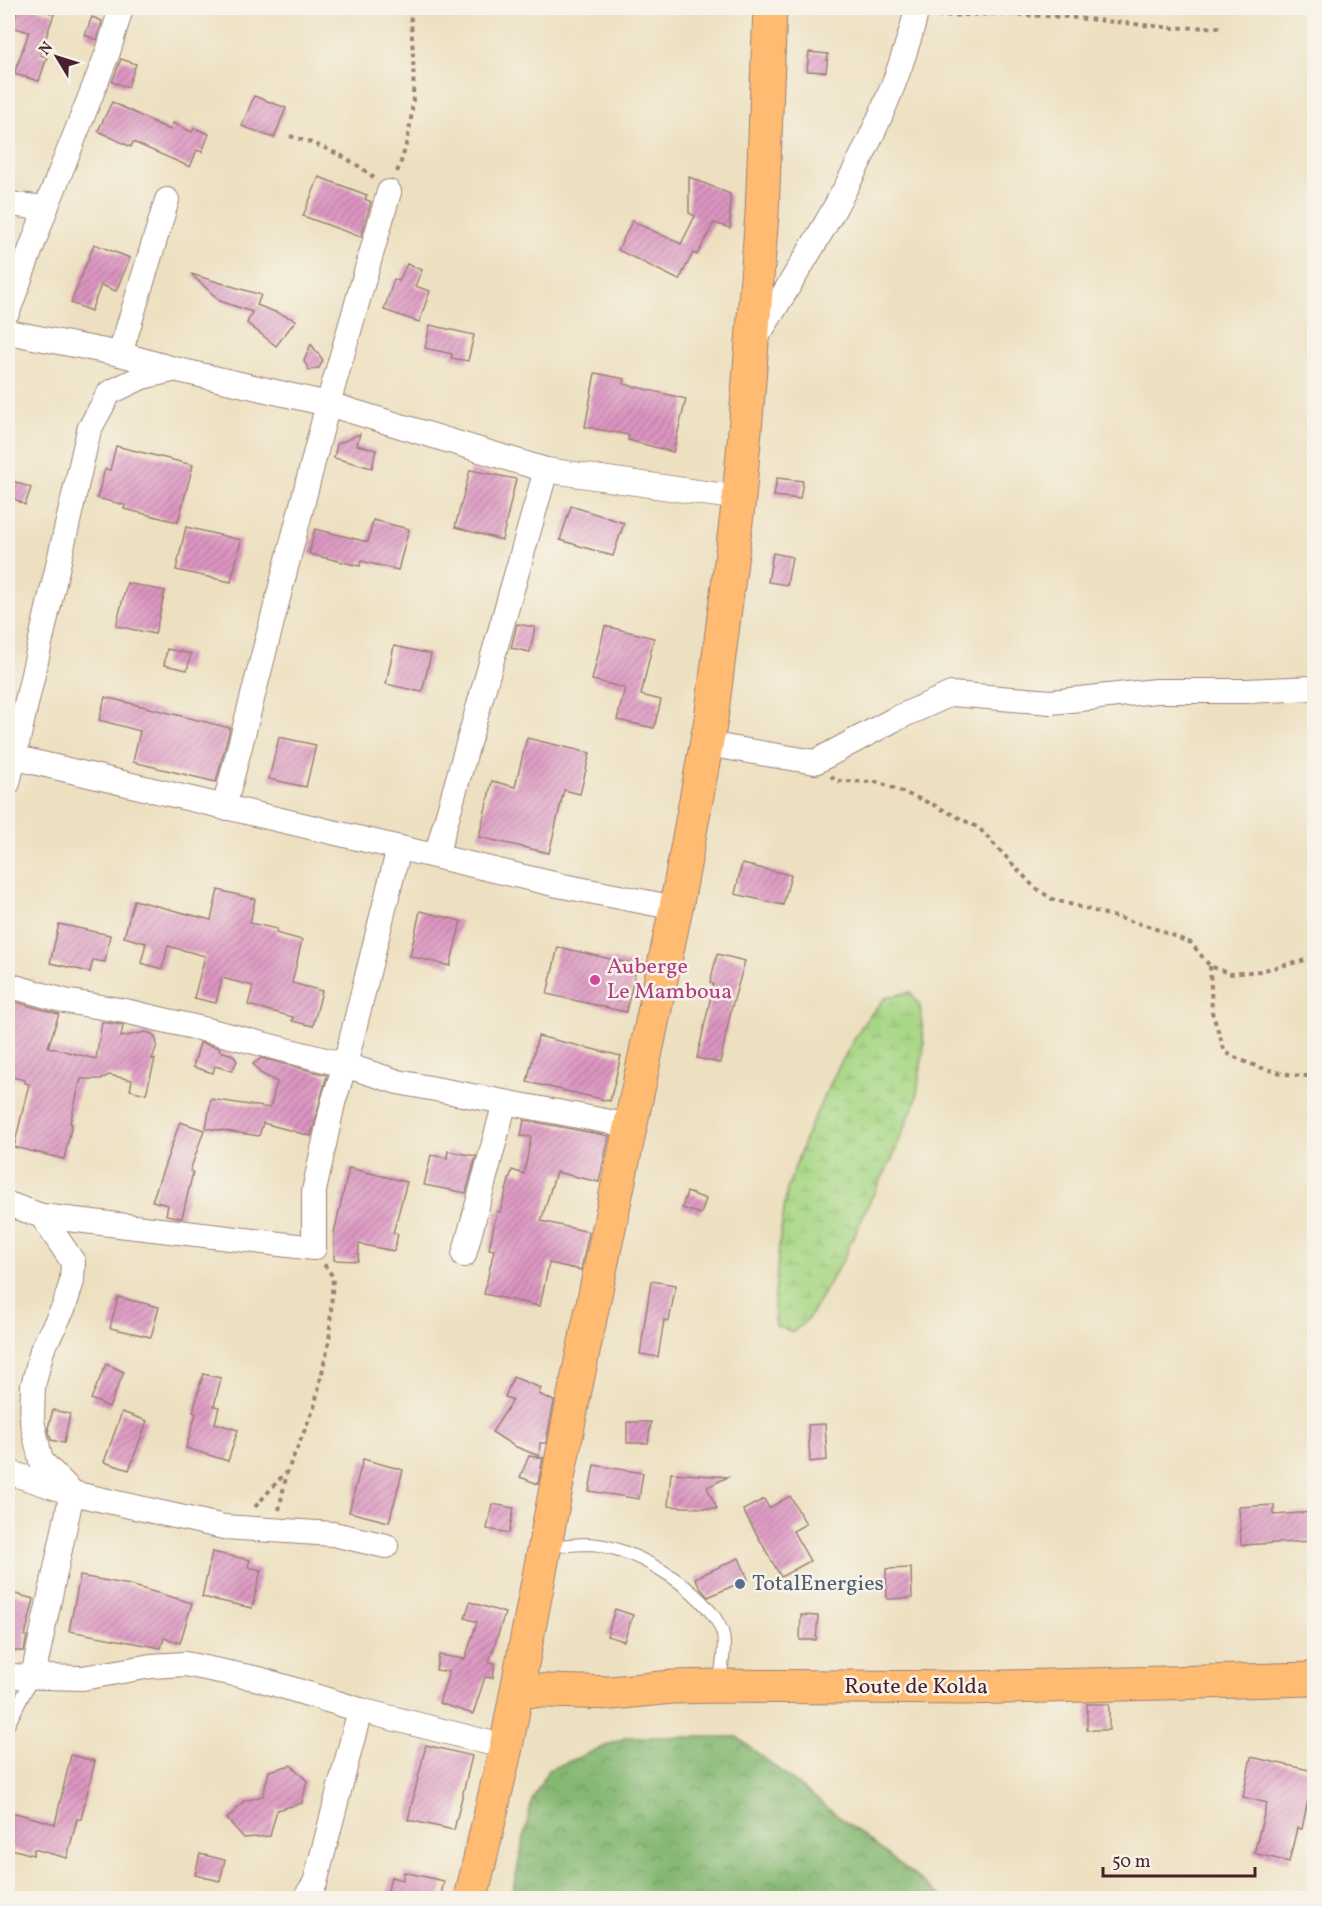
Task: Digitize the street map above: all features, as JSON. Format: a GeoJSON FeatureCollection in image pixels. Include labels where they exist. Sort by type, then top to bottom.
{"type":"FeatureCollection","features":[{"type":"Feature","properties":{"kind":"main road"},"geometry":{"type":"LineString","coordinates":[[471,1899],[506,1747],[574,1395],[676,908],[706,744],[739,498],[762,214],[770,8]]}},
{"type":"Feature","properties":{"kind":"main road","name":"Route de Kolda"},"geometry":{"type":"LineString","coordinates":[[517,1690],[612,1693],[672,1686],[966,1688],[1314,1680]]}},
{"type":"Feature","properties":{"kind":"street"},"geometry":{"type":"LineString","coordinates":[[8,311],[46,207],[108,52],[121,8]]}},
{"type":"Feature","properties":{"kind":"street"},"geometry":{"type":"LineString","coordinates":[[752,344],[801,267],[863,155],[890,94],[915,16]]}},
{"type":"Feature","properties":{"kind":"street"},"geometry":{"type":"LineString","coordinates":[[225,808],[328,404],[389,192]]}},
{"type":"Feature","properties":{"kind":"street"},"geometry":{"type":"LineString","coordinates":[[120,354],[167,200]]}},
{"type":"Feature","properties":{"kind":"street"},"geometry":{"type":"LineString","coordinates":[[8,204],[46,207]]}},
{"type":"Feature","properties":{"kind":"street"},"geometry":{"type":"LineString","coordinates":[[8,332],[120,354],[174,369],[328,404],[546,470],[739,498]]}},
{"type":"Feature","properties":{"kind":"street"},"geometry":{"type":"LineString","coordinates":[[8,783],[11,757],[89,430],[109,393],[142,377],[174,369]]}},
{"type":"Feature","properties":{"kind":"street"},"geometry":{"type":"LineString","coordinates":[[436,856],[546,470]]}},
{"type":"Feature","properties":{"kind":"street"},"geometry":{"type":"LineString","coordinates":[[706,744],[815,762],[893,720],[951,694],[1051,702],[1156,691],[1246,692],[1314,688]]}},
{"type":"Feature","properties":{"kind":"street"},"geometry":{"type":"LineString","coordinates":[[11,757],[558,885],[676,908]]}},
{"type":"Feature","properties":{"kind":"street"},"geometry":{"type":"LineString","coordinates":[[8,1204],[42,1216],[314,1248],[314,1191],[333,1102],[345,1065],[399,848]]}},
{"type":"Feature","properties":{"kind":"street"},"geometry":{"type":"LineString","coordinates":[[8,984],[65,1001],[125,1011],[345,1065],[398,1082],[632,1126]]}},
{"type":"Feature","properties":{"kind":"street"},"geometry":{"type":"LineString","coordinates":[[464,1255],[505,1102]]}},
{"type":"Feature","properties":{"kind":"street"},"geometry":{"type":"LineString","coordinates":[[42,1216],[73,1263],[73,1272],[64,1307],[42,1350],[33,1386],[32,1421],[41,1461],[72,1493]]}},
{"type":"Feature","properties":{"kind":"street"},"geometry":{"type":"LineString","coordinates":[[8,1472],[72,1493],[224,1527],[333,1534],[386,1546]]}},
{"type":"Feature","properties":{"kind":"street"},"geometry":{"type":"LineString","coordinates":[[33,1676],[72,1493]]}},
{"type":"Feature","properties":{"kind":"street"},"geometry":{"type":"LineString","coordinates":[[8,1676],[83,1678],[150,1666],[185,1664],[259,1679],[360,1710],[506,1747]]}},
{"type":"Feature","properties":{"kind":"street"},"geometry":{"type":"LineString","coordinates":[[305,1899],[315,1883],[360,1710]]}},
{"type":"Feature","properties":{"kind":"lane"},"geometry":{"type":"LineString","coordinates":[[546,1547],[590,1544],[634,1556],[658,1568],[686,1588],[709,1610],[723,1632],[723,1662],[718,1686]]}},
{"type":"Feature","properties":{"kind":"lane"},"geometry":{"type":"LineString","coordinates":[[8,1725],[33,1676]]}},
{"type":"Feature","properties":{"kind":"path"},"geometry":{"type":"LineString","coordinates":[[290,136],[322,146],[340,156],[368,172],[389,192],[405,154],[415,93],[410,8]]}},
{"type":"Feature","properties":{"kind":"path"},"geometry":{"type":"LineString","coordinates":[[915,16],[998,14],[1067,17],[1173,28],[1223,27]]}},
{"type":"Feature","properties":{"kind":"path"},"geometry":{"type":"LineString","coordinates":[[815,762],[836,781],[878,782],[932,804],[979,828],[1034,886],[1052,899],[1151,927],[1191,943],[1210,966],[1231,974],[1260,971],[1314,958]]}},
{"type":"Feature","properties":{"kind":"path"},"geometry":{"type":"LineString","coordinates":[[1210,966],[1212,1012],[1225,1052],[1248,1065],[1303,1076],[1314,1076]]}},
{"type":"Feature","properties":{"kind":"path"},"geometry":{"type":"LineString","coordinates":[[275,1532],[287,1472],[314,1408],[329,1342],[333,1277],[314,1248]]}},
{"type":"Feature","properties":{"kind":"path"},"geometry":{"type":"LineString","coordinates":[[224,1527],[255,1508],[287,1472]]}},
{"type":"Feature","properties":{"kind":"green space"},"geometry":{"type":"Polygon","coordinates":[[[910,992],[920,1005],[924,1045],[916,1100],[892,1159],[844,1258],[808,1319],[793,1332],[776,1326],[774,1306],[787,1189],[809,1128],[838,1068],[863,1024],[885,998],[910,992]]]}},
{"type":"Feature","properties":{"kind":"green space"},"geometry":{"type":"Polygon","coordinates":[[[627,1737],[737,1737],[943,1898],[511,1898],[532,1800],[548,1770],[627,1737]]]}},
{"type":"Feature","properties":{"kind":"building"},"geometry":{"type":"Polygon","coordinates":[[[18,8],[36,8],[54,14],[40,55],[47,57],[39,81],[14,74],[29,32],[12,27],[18,8]]]}},
{"type":"Feature","properties":{"kind":"building"},"geometry":{"type":"Polygon","coordinates":[[[92,17],[102,21],[97,40],[85,35],[92,17]]]}},
{"type":"Feature","properties":{"kind":"building"},"geometry":{"type":"Polygon","coordinates":[[[809,52],[828,54],[826,72],[807,71],[809,52]]]}},
{"type":"Feature","properties":{"kind":"building"},"geometry":{"type":"Polygon","coordinates":[[[121,59],[136,64],[128,87],[112,82],[121,59]]]}},
{"type":"Feature","properties":{"kind":"building"},"geometry":{"type":"Polygon","coordinates":[[[254,96],[286,108],[274,138],[242,126],[254,96]]]}},
{"type":"Feature","properties":{"kind":"building"},"geometry":{"type":"Polygon","coordinates":[[[112,102],[170,130],[173,123],[192,132],[194,128],[209,134],[202,152],[197,150],[190,167],[133,142],[131,147],[98,131],[112,102]]]}},
{"type":"Feature","properties":{"kind":"building"},"geometry":{"type":"Polygon","coordinates":[[[319,177],[367,195],[365,199],[371,202],[361,237],[303,216],[319,177]]]}},
{"type":"Feature","properties":{"kind":"building"},"geometry":{"type":"Polygon","coordinates":[[[689,177],[730,194],[730,228],[714,223],[697,255],[693,253],[679,280],[618,250],[632,221],[681,244],[695,216],[689,213],[689,177]]]}},
{"type":"Feature","properties":{"kind":"building"},"geometry":{"type":"Polygon","coordinates":[[[94,244],[130,258],[116,291],[101,285],[91,311],[71,303],[94,244]]]}},
{"type":"Feature","properties":{"kind":"building"},"geometry":{"type":"Polygon","coordinates":[[[407,264],[422,270],[415,286],[430,291],[419,322],[384,310],[394,279],[399,281],[407,264]]]}},
{"type":"Feature","properties":{"kind":"building"},"geometry":{"type":"Polygon","coordinates":[[[191,274],[261,295],[257,305],[296,320],[276,346],[247,323],[252,312],[220,301],[191,274]]]}},
{"type":"Feature","properties":{"kind":"building"},"geometry":{"type":"Polygon","coordinates":[[[430,325],[474,335],[468,361],[451,358],[452,354],[425,348],[430,325]]]}},
{"type":"Feature","properties":{"kind":"building"},"geometry":{"type":"Polygon","coordinates":[[[311,344],[323,360],[319,368],[309,370],[304,361],[311,344]]]}},
{"type":"Feature","properties":{"kind":"building"},"geometry":{"type":"Polygon","coordinates":[[[595,373],[625,379],[624,384],[686,399],[673,452],[628,440],[629,435],[585,427],[595,373]]]}},
{"type":"Feature","properties":{"kind":"building"},"geometry":{"type":"Polygon","coordinates":[[[360,434],[357,445],[376,450],[372,468],[334,458],[337,444],[360,434]]]}},
{"type":"Feature","properties":{"kind":"building"},"geometry":{"type":"Polygon","coordinates":[[[116,446],[193,465],[178,522],[124,509],[125,505],[97,498],[105,469],[110,470],[116,446]]]}},
{"type":"Feature","properties":{"kind":"building"},"geometry":{"type":"Polygon","coordinates":[[[470,470],[516,479],[502,540],[455,527],[470,470]]]}},
{"type":"Feature","properties":{"kind":"building"},"geometry":{"type":"Polygon","coordinates":[[[777,478],[803,481],[800,499],[774,496],[777,478]]]}},
{"type":"Feature","properties":{"kind":"building"},"geometry":{"type":"Polygon","coordinates":[[[8,479],[31,488],[25,505],[8,495],[8,479]]]}},
{"type":"Feature","properties":{"kind":"building"},"geometry":{"type":"Polygon","coordinates":[[[571,506],[624,523],[613,556],[560,540],[571,506]]]}},
{"type":"Feature","properties":{"kind":"building"},"geometry":{"type":"Polygon","coordinates":[[[373,520],[409,529],[398,570],[361,561],[360,566],[309,554],[315,529],[368,542],[373,520]]]}},
{"type":"Feature","properties":{"kind":"building"},"geometry":{"type":"Polygon","coordinates":[[[186,527],[241,540],[231,582],[176,570],[186,527]]]}},
{"type":"Feature","properties":{"kind":"building"},"geometry":{"type":"Polygon","coordinates":[[[773,553],[792,557],[787,585],[768,582],[773,553]]]}},
{"type":"Feature","properties":{"kind":"building"},"geometry":{"type":"Polygon","coordinates":[[[127,583],[165,591],[155,634],[116,626],[127,583]]]}},
{"type":"Feature","properties":{"kind":"building"},"geometry":{"type":"Polygon","coordinates":[[[517,624],[535,627],[530,652],[511,648],[517,624]]]}},
{"type":"Feature","properties":{"kind":"building"},"geometry":{"type":"Polygon","coordinates":[[[605,626],[654,638],[641,695],[661,700],[654,728],[617,720],[625,688],[592,680],[605,626]]]}},
{"type":"Feature","properties":{"kind":"building"},"geometry":{"type":"Polygon","coordinates":[[[394,646],[431,654],[422,692],[386,684],[394,646]]]}},
{"type":"Feature","properties":{"kind":"building"},"geometry":{"type":"Polygon","coordinates":[[[167,649],[191,654],[187,670],[164,665],[167,649]]]}},
{"type":"Feature","properties":{"kind":"building"},"geometry":{"type":"Polygon","coordinates":[[[105,697],[230,728],[216,782],[133,762],[140,731],[99,720],[105,697]]]}},
{"type":"Feature","properties":{"kind":"building"},"geometry":{"type":"Polygon","coordinates":[[[279,737],[316,745],[306,787],[269,779],[279,737]]]}},
{"type":"Feature","properties":{"kind":"building"},"geometry":{"type":"Polygon","coordinates":[[[527,738],[590,753],[580,794],[564,790],[549,853],[479,837],[492,781],[515,787],[527,738]]]}},
{"type":"Feature","properties":{"kind":"building"},"geometry":{"type":"Polygon","coordinates":[[[742,864],[791,875],[783,905],[735,894],[742,864]]]}},
{"type":"Feature","properties":{"kind":"building"},"geometry":{"type":"Polygon","coordinates":[[[218,890],[255,899],[250,923],[277,929],[276,933],[302,940],[292,983],[322,991],[313,1026],[292,1021],[293,1017],[248,1005],[253,986],[222,978],[216,1003],[194,998],[205,956],[168,946],[162,969],[141,963],[146,943],[124,937],[134,900],[211,920],[218,890]]]}},
{"type":"Feature","properties":{"kind":"building"},"geometry":{"type":"Polygon","coordinates":[[[420,911],[461,921],[450,966],[410,956],[420,911]]]}},
{"type":"Feature","properties":{"kind":"building"},"geometry":{"type":"Polygon","coordinates":[[[59,924],[110,935],[105,962],[93,960],[90,972],[50,963],[59,924]]]}},
{"type":"Feature","properties":{"kind":"building"},"geometry":{"type":"Polygon","coordinates":[[[558,947],[637,965],[626,1012],[547,994],[558,947]]]}},
{"type":"Feature","properties":{"kind":"building"},"geometry":{"type":"Polygon","coordinates":[[[717,954],[745,961],[731,1010],[720,1063],[697,1058],[717,954]]]}},
{"type":"Feature","properties":{"kind":"building"},"geometry":{"type":"Polygon","coordinates":[[[8,1000],[59,1014],[48,1047],[96,1059],[102,1022],[123,1025],[121,1037],[146,1032],[152,1034],[156,1039],[157,1045],[152,1059],[155,1059],[146,1094],[130,1090],[132,1080],[109,1075],[101,1079],[81,1079],[64,1159],[14,1147],[29,1084],[25,1083],[25,1080],[8,1076],[8,1000]]]}},
{"type":"Feature","properties":{"kind":"building"},"geometry":{"type":"Polygon","coordinates":[[[538,1036],[621,1056],[610,1101],[527,1082],[538,1036]]]}},
{"type":"Feature","properties":{"kind":"building"},"geometry":{"type":"Polygon","coordinates":[[[200,1043],[220,1048],[219,1051],[233,1055],[237,1061],[232,1071],[215,1066],[213,1073],[193,1067],[200,1043]]]}},
{"type":"Feature","properties":{"kind":"building"},"geometry":{"type":"Polygon","coordinates":[[[261,1058],[327,1075],[311,1136],[263,1123],[259,1136],[206,1128],[211,1099],[270,1108],[277,1082],[260,1073],[253,1064],[261,1058]]]}},
{"type":"Feature","properties":{"kind":"building"},"geometry":{"type":"Polygon","coordinates":[[[524,1120],[609,1136],[599,1182],[556,1172],[541,1221],[589,1232],[581,1270],[549,1263],[540,1306],[484,1294],[494,1250],[489,1249],[497,1211],[500,1212],[512,1170],[524,1174],[531,1137],[521,1136],[524,1120]]]}},
{"type":"Feature","properties":{"kind":"building"},"geometry":{"type":"Polygon","coordinates":[[[180,1122],[204,1130],[190,1171],[193,1172],[182,1218],[166,1215],[168,1205],[152,1201],[180,1122]]]}},
{"type":"Feature","properties":{"kind":"building"},"geometry":{"type":"Polygon","coordinates":[[[448,1151],[476,1156],[466,1193],[424,1185],[431,1155],[447,1158],[448,1151]]]}},
{"type":"Feature","properties":{"kind":"building"},"geometry":{"type":"Polygon","coordinates":[[[349,1168],[407,1182],[393,1233],[398,1234],[394,1251],[359,1244],[358,1261],[334,1260],[334,1233],[349,1168]]]}},
{"type":"Feature","properties":{"kind":"building"},"geometry":{"type":"Polygon","coordinates":[[[687,1192],[706,1199],[701,1214],[682,1208],[687,1192]]]}},
{"type":"Feature","properties":{"kind":"building"},"geometry":{"type":"Polygon","coordinates":[[[651,1281],[676,1285],[669,1321],[664,1320],[658,1357],[640,1354],[651,1281]]]}},
{"type":"Feature","properties":{"kind":"building"},"geometry":{"type":"Polygon","coordinates":[[[118,1297],[159,1307],[151,1337],[110,1328],[118,1297]]]}},
{"type":"Feature","properties":{"kind":"building"},"geometry":{"type":"Polygon","coordinates":[[[106,1364],[124,1372],[109,1407],[91,1399],[106,1364]]]}},
{"type":"Feature","properties":{"kind":"building"},"geometry":{"type":"Polygon","coordinates":[[[203,1374],[221,1378],[214,1406],[219,1407],[215,1423],[238,1430],[228,1461],[186,1448],[196,1413],[193,1412],[203,1374]]]}},
{"type":"Feature","properties":{"kind":"building"},"geometry":{"type":"Polygon","coordinates":[[[513,1377],[541,1388],[539,1394],[554,1401],[546,1443],[540,1443],[539,1456],[514,1446],[492,1432],[513,1400],[505,1397],[513,1377]]]}},
{"type":"Feature","properties":{"kind":"building"},"geometry":{"type":"Polygon","coordinates":[[[53,1410],[70,1414],[64,1443],[51,1440],[48,1428],[53,1410]]]}},
{"type":"Feature","properties":{"kind":"building"},"geometry":{"type":"Polygon","coordinates":[[[122,1412],[147,1421],[129,1470],[104,1462],[122,1412]]]}},
{"type":"Feature","properties":{"kind":"building"},"geometry":{"type":"Polygon","coordinates":[[[627,1422],[651,1422],[648,1443],[627,1443],[627,1422]]]}},
{"type":"Feature","properties":{"kind":"building"},"geometry":{"type":"Polygon","coordinates":[[[825,1424],[827,1460],[810,1462],[808,1425],[825,1424]]]}},
{"type":"Feature","properties":{"kind":"building"},"geometry":{"type":"Polygon","coordinates":[[[529,1456],[543,1458],[538,1484],[520,1477],[529,1456]]]}},
{"type":"Feature","properties":{"kind":"building"},"geometry":{"type":"Polygon","coordinates":[[[363,1459],[403,1470],[389,1522],[349,1512],[363,1459]]]}},
{"type":"Feature","properties":{"kind":"building"},"geometry":{"type":"Polygon","coordinates":[[[594,1465],[643,1473],[639,1499],[589,1491],[594,1465]]]}},
{"type":"Feature","properties":{"kind":"building"},"geometry":{"type":"Polygon","coordinates":[[[671,1473],[728,1477],[707,1487],[717,1509],[668,1506],[671,1473]]]}},
{"type":"Feature","properties":{"kind":"building"},"geometry":{"type":"Polygon","coordinates":[[[790,1496],[806,1524],[793,1531],[810,1561],[781,1577],[743,1510],[764,1499],[769,1508],[790,1496]]]}},
{"type":"Feature","properties":{"kind":"building"},"geometry":{"type":"Polygon","coordinates":[[[492,1504],[514,1508],[509,1533],[487,1529],[492,1504]]]}},
{"type":"Feature","properties":{"kind":"building"},"geometry":{"type":"Polygon","coordinates":[[[1274,1505],[1274,1515],[1314,1512],[1314,1541],[1241,1545],[1239,1507],[1274,1505]]]}},
{"type":"Feature","properties":{"kind":"building"},"geometry":{"type":"Polygon","coordinates":[[[212,1552],[250,1560],[248,1567],[261,1570],[252,1608],[202,1597],[212,1552]]]}},
{"type":"Feature","properties":{"kind":"building"},"geometry":{"type":"Polygon","coordinates":[[[739,1558],[748,1579],[708,1597],[695,1578],[739,1558]]]}},
{"type":"Feature","properties":{"kind":"building"},"geometry":{"type":"Polygon","coordinates":[[[911,1568],[912,1598],[887,1599],[886,1569],[911,1568]]]}},
{"type":"Feature","properties":{"kind":"building"},"geometry":{"type":"Polygon","coordinates":[[[80,1576],[130,1585],[192,1603],[180,1643],[164,1638],[161,1648],[69,1631],[80,1576]]]}},
{"type":"Feature","properties":{"kind":"building"},"geometry":{"type":"Polygon","coordinates":[[[8,1592],[34,1599],[25,1636],[27,1636],[24,1651],[8,1651],[8,1592]]]}},
{"type":"Feature","properties":{"kind":"building"},"geometry":{"type":"Polygon","coordinates":[[[470,1602],[505,1613],[489,1662],[495,1663],[493,1678],[485,1677],[473,1714],[439,1703],[449,1672],[436,1670],[439,1655],[465,1659],[477,1622],[465,1618],[470,1602]]]}},
{"type":"Feature","properties":{"kind":"building"},"geometry":{"type":"Polygon","coordinates":[[[615,1609],[633,1615],[624,1641],[607,1636],[615,1609]]]}},
{"type":"Feature","properties":{"kind":"building"},"geometry":{"type":"Polygon","coordinates":[[[801,1615],[818,1616],[816,1640],[800,1640],[801,1615]]]}},
{"type":"Feature","properties":{"kind":"building"},"geometry":{"type":"Polygon","coordinates":[[[1087,1704],[1109,1704],[1109,1730],[1087,1730],[1087,1704]]]}},
{"type":"Feature","properties":{"kind":"building"},"geometry":{"type":"Polygon","coordinates":[[[426,1745],[472,1756],[454,1830],[408,1820],[426,1745]]]}},
{"type":"Feature","properties":{"kind":"building"},"geometry":{"type":"Polygon","coordinates":[[[71,1755],[95,1761],[81,1819],[77,1819],[67,1858],[34,1849],[33,1855],[8,1848],[8,1811],[55,1824],[71,1755]]]}},
{"type":"Feature","properties":{"kind":"building"},"geometry":{"type":"Polygon","coordinates":[[[1251,1757],[1314,1771],[1302,1829],[1297,1828],[1289,1862],[1254,1853],[1267,1803],[1243,1797],[1251,1757]]]}},
{"type":"Feature","properties":{"kind":"building"},"geometry":{"type":"Polygon","coordinates":[[[291,1765],[307,1781],[302,1803],[277,1810],[270,1836],[244,1838],[227,1819],[244,1801],[263,1796],[269,1771],[291,1765]]]}},
{"type":"Feature","properties":{"kind":"building"},"geometry":{"type":"Polygon","coordinates":[[[200,1854],[225,1860],[220,1881],[195,1875],[200,1854]]]}},
{"type":"Feature","properties":{"kind":"building"},"geometry":{"type":"Polygon","coordinates":[[[404,1872],[444,1881],[440,1899],[386,1899],[391,1877],[403,1880],[404,1872]]]}},
{"type":"Feature","properties":{"kind":"place","name":"Auberge Le Mamboua"},"geometry":{"type":"Point","coordinates":[595,980]}},
{"type":"Feature","properties":{"kind":"place","name":"TotalEnergies"},"geometry":{"type":"Point","coordinates":[740,1584]}}]}
